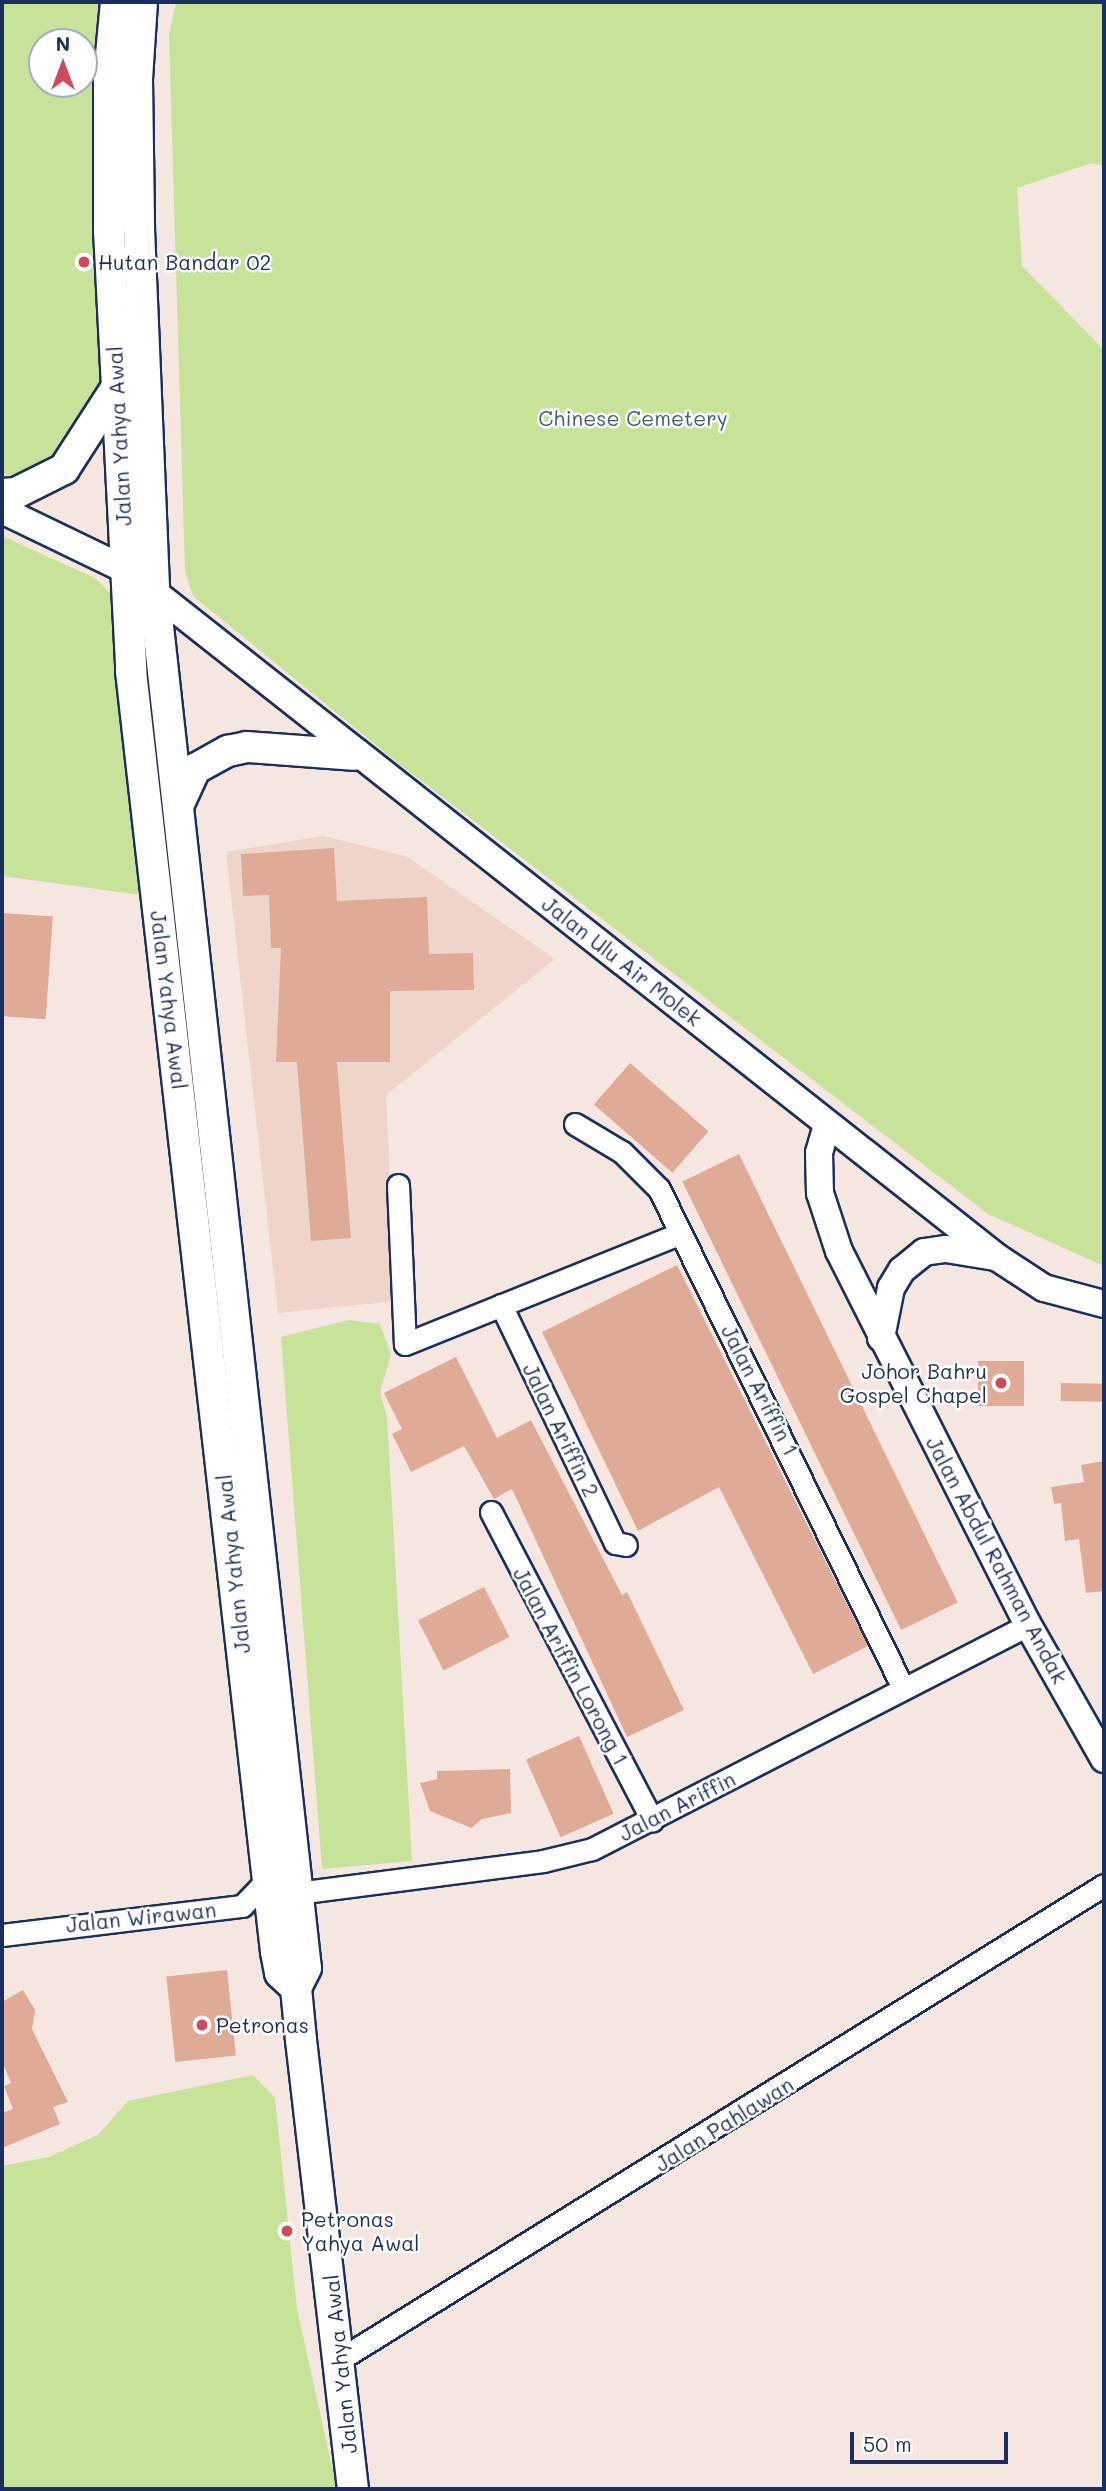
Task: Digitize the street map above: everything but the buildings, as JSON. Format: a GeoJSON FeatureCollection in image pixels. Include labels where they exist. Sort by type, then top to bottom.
{"type":"FeatureCollection","features":[{"type":"Feature","properties":{"kind":"main road","name":"Jalan Yahya Awal"},"geometry":{"type":"LineString","coordinates":[[116,2],[109,76],[115,390],[131,671],[279,1973],[296,1988]]}},
{"type":"Feature","properties":{"kind":"main road","name":"Jalan Yahya Awal"},"geometry":{"type":"LineString","coordinates":[[142,2],[137,79],[139,229],[154,590],[306,1968],[296,1988],[342,2358],[353,2489]]}},
{"type":"Feature","properties":{"kind":"main road"},"geometry":{"type":"LineString","coordinates":[[2,494],[16,493],[64,469],[115,390]]}},
{"type":"Feature","properties":{"kind":"main road"},"geometry":{"type":"LineString","coordinates":[[177,809],[195,769],[228,751],[247,747],[355,755]]}},
{"type":"Feature","properties":{"kind":"street","name":"Jalan Ulu Air Molek"},"geometry":{"type":"LineString","coordinates":[[2,510],[126,570],[154,590],[355,755],[689,1011],[827,1125],[998,1258],[1044,1287],[1104,1304]]}},
{"type":"Feature","properties":{"kind":"street","name":"Jalan Ariffin 1"},"geometry":{"type":"LineString","coordinates":[[576,1124],[622,1152],[659,1189],[903,1688]]}},
{"type":"Feature","properties":{"kind":"street","name":"Jalan Abdul Rahman Andak"},"geometry":{"type":"LineString","coordinates":[[827,1125],[818,1153],[822,1202],[881,1338],[1028,1625],[1104,1759]]}},
{"type":"Feature","properties":{"kind":"street"},"geometry":{"type":"LineString","coordinates":[[398,1185],[402,1342],[681,1233]]}},
{"type":"Feature","properties":{"kind":"street"},"geometry":{"type":"LineString","coordinates":[[881,1338],[891,1288],[902,1270],[924,1252],[946,1249],[998,1258]]}},
{"type":"Feature","properties":{"kind":"street","name":"Jalan Ariffin 2"},"geometry":{"type":"LineString","coordinates":[[501,1305],[615,1543],[626,1545]]}},
{"type":"Feature","properties":{"kind":"street","name":"Jalan Ariffin Lorong 1"},"geometry":{"type":"LineString","coordinates":[[491,1512],[652,1820]]}},
{"type":"Feature","properties":{"kind":"street","name":"Jalan Ariffin"},"geometry":{"type":"LineString","coordinates":[[297,1893],[543,1861],[592,1849],[1028,1625]]}},
{"type":"Feature","properties":{"kind":"street","name":"Jalan Wirawan"},"geometry":{"type":"LineString","coordinates":[[2,1935],[242,1906],[268,1879]]}},
{"type":"Feature","properties":{"kind":"street","name":"Jalan Pahlawan"},"geometry":{"type":"LineString","coordinates":[[342,2358],[1104,1885]]}},
{"type":"Feature","properties":{"kind":"street"},"geometry":{"type":"LineString","coordinates":[[242,1906],[275,1936]]}},
{"type":"Feature","properties":{"kind":"shaded area"},"geometry":{"type":"Polygon","coordinates":[[[323,836],[406,856],[555,959],[386,1095],[396,1301],[278,1313],[226,852],[323,836]]]}},
{"type":"Feature","properties":{"kind":"green space"},"geometry":{"type":"Polygon","coordinates":[[[2,2],[108,2],[101,378],[86,439],[21,477],[2,474],[2,2]]]}},
{"type":"Feature","properties":{"kind":"green space","name":"Chinese Cemetery"},"geometry":{"type":"Polygon","coordinates":[[[176,2],[1104,2],[1104,166],[1092,163],[1017,188],[1022,266],[1104,350],[1104,1266],[988,1214],[398,763],[193,596],[185,571],[169,35],[176,2]]]}},
{"type":"Feature","properties":{"kind":"green space"},"geometry":{"type":"Polygon","coordinates":[[[2,536],[95,578],[118,601],[148,896],[2,876],[2,536]]]}},
{"type":"Feature","properties":{"kind":"green space"},"geometry":{"type":"Polygon","coordinates":[[[349,1320],[380,1324],[391,1355],[380,1392],[387,1417],[412,1861],[322,1869],[281,1337],[349,1320]]]}},
{"type":"Feature","properties":{"kind":"green space"},"geometry":{"type":"Polygon","coordinates":[[[253,2075],[275,2098],[297,2309],[337,2489],[2,2489],[2,2166],[49,2157],[98,2135],[128,2101],[253,2075]]]}},
{"type":"Feature","properties":{"kind":"place","name":"Hutan Bandar 02"},"geometry":{"type":"Point","coordinates":[84,262]}},
{"type":"Feature","properties":{"kind":"place","name":"Johor Bahru Gospel Chapel"},"geometry":{"type":"Point","coordinates":[1001,1383]}},
{"type":"Feature","properties":{"kind":"place","name":"Petronas"},"geometry":{"type":"Point","coordinates":[202,2025]}},
{"type":"Feature","properties":{"kind":"place","name":"Petronas Yahya Awal"},"geometry":{"type":"Point","coordinates":[287,2231]}}]}
